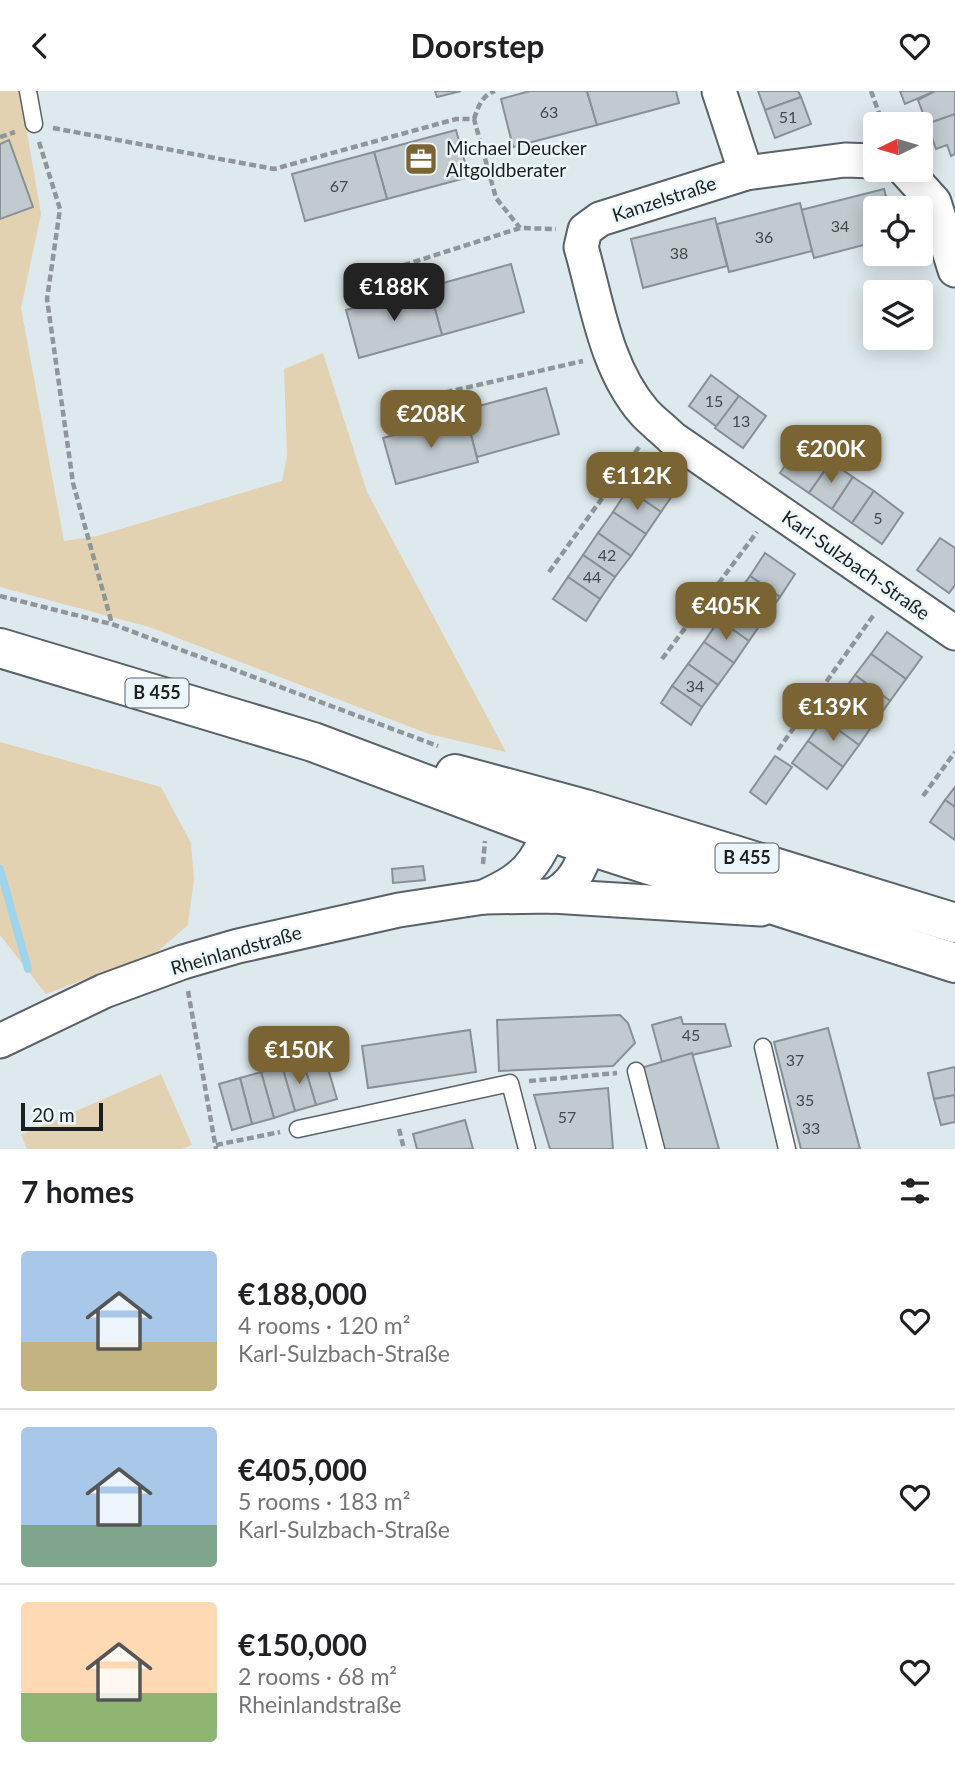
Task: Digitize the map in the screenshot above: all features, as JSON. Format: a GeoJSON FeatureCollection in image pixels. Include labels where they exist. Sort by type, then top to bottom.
{"type":"FeatureCollection","features":[{"type":"Feature","properties":{"kind":"main road","name":"B 455"},"geometry":{"type":"LineString","coordinates":[[0,647],[313,742],[547,831],[586,827],[955,923]]}},
{"type":"Feature","properties":{"kind":"main road","name":"B 455"},"geometry":{"type":"LineString","coordinates":[[313,742],[495,783],[586,827],[802,912],[955,963]]}},
{"type":"Feature","properties":{"kind":"street"},"geometry":{"type":"LineString","coordinates":[[719,91],[746,173]]}},
{"type":"Feature","properties":{"kind":"street","name":"Kanzelstraße"},"geometry":{"type":"LineString","coordinates":[[585,230],[600,219],[746,173],[845,160],[863,161]]}},
{"type":"Feature","properties":{"kind":"street"},"geometry":{"type":"LineString","coordinates":[[918,182],[949,222],[955,270]]}},
{"type":"Feature","properties":{"kind":"street","name":"Karl-Sulzbach-Straße"},"geometry":{"type":"LineString","coordinates":[[585,230],[582,247],[611,355],[644,412],[774,508],[955,633]]}},
{"type":"Feature","properties":{"kind":"street"},"geometry":{"type":"LineString","coordinates":[[552,896],[578,875],[586,827]]}},
{"type":"Feature","properties":{"kind":"street","name":"Rheinlandstraße"},"geometry":{"type":"LineString","coordinates":[[484,897],[514,881],[534,861],[547,831]]}},
{"type":"Feature","properties":{"kind":"street","name":"Rheinlandstraße"},"geometry":{"type":"LineString","coordinates":[[0,1041],[94,995],[183,962],[322,926],[484,897],[552,896],[802,912]]}},
{"type":"Feature","properties":{"kind":"lane"},"geometry":{"type":"LineString","coordinates":[[28,91],[34,124]]}},
{"type":"Feature","properties":{"kind":"lane"},"geometry":{"type":"LineString","coordinates":[[763,1047],[787,1149]]}},
{"type":"Feature","properties":{"kind":"lane"},"geometry":{"type":"LineString","coordinates":[[636,1071],[656,1149]]}},
{"type":"Feature","properties":{"kind":"lane"},"geometry":{"type":"LineString","coordinates":[[298,1129],[510,1083],[527,1149]]}},
{"type":"Feature","properties":{"kind":"path"},"geometry":{"type":"LineString","coordinates":[[495,91],[488,93],[480,103],[474,119],[496,198],[520,228]]}},
{"type":"Feature","properties":{"kind":"path"},"geometry":{"type":"LineString","coordinates":[[871,91],[879,112]]}},
{"type":"Feature","properties":{"kind":"path"},"geometry":{"type":"LineString","coordinates":[[112,624],[73,482],[47,299],[60,209],[34,124],[274,169],[456,120],[474,119]]}},
{"type":"Feature","properties":{"kind":"path"},"geometry":{"type":"LineString","coordinates":[[381,286],[376,274],[520,228],[585,230]]}},
{"type":"Feature","properties":{"kind":"path"},"geometry":{"type":"LineString","coordinates":[[418,417],[412,400],[611,355]]}},
{"type":"Feature","properties":{"kind":"path"},"geometry":{"type":"LineString","coordinates":[[549,572],[656,423]]}},
{"type":"Feature","properties":{"kind":"path"},"geometry":{"type":"LineString","coordinates":[[662,659],[774,508]]}},
{"type":"Feature","properties":{"kind":"path"},"geometry":{"type":"LineString","coordinates":[[778,750],[892,590]]}},
{"type":"Feature","properties":{"kind":"path"},"geometry":{"type":"LineString","coordinates":[[0,596],[112,624],[440,747]]}},
{"type":"Feature","properties":{"kind":"path"},"geometry":{"type":"LineString","coordinates":[[923,796],[955,752]]}},
{"type":"Feature","properties":{"kind":"path"},"geometry":{"type":"LineString","coordinates":[[484,897],[482,876],[488,808]]}},
{"type":"Feature","properties":{"kind":"path"},"geometry":{"type":"LineString","coordinates":[[183,962],[216,1147],[298,1129]]}},
{"type":"Feature","properties":{"kind":"path"},"geometry":{"type":"LineString","coordinates":[[510,1083],[636,1071]]}},
{"type":"Feature","properties":{"kind":"shaded area"},"geometry":{"type":"Polygon","coordinates":[[[0,91],[20,91],[41,214],[21,308],[64,541],[97,536],[282,481],[287,456],[284,369],[323,353],[367,492],[506,752],[429,734],[149,627],[0,587],[0,91]]]}},
{"type":"Feature","properties":{"kind":"shaded area"},"geometry":{"type":"Polygon","coordinates":[[[0,742],[161,787],[191,843],[194,879],[188,925],[157,952],[46,994],[0,935],[0,742]]]}},
{"type":"Feature","properties":{"kind":"shaded area"},"geometry":{"type":"Polygon","coordinates":[[[161,1074],[192,1145],[182,1149],[27,1149],[21,1135],[161,1074]]]}},
{"type":"Feature","properties":{"kind":"building"},"geometry":{"type":"Polygon","coordinates":[[[435,91],[461,91],[437,97],[435,91]]]}},
{"type":"Feature","properties":{"kind":"building"},"geometry":{"type":"Polygon","coordinates":[[[530,91],[587,91],[597,125],[513,147],[501,99],[530,91]]]}},
{"type":"Feature","properties":{"kind":"building"},"geometry":{"type":"Polygon","coordinates":[[[587,91],[676,91],[679,103],[597,125],[587,91]]]}},
{"type":"Feature","properties":{"kind":"building"},"geometry":{"type":"Polygon","coordinates":[[[758,91],[798,91],[801,97],[765,110],[758,91]]]}},
{"type":"Feature","properties":{"kind":"building"},"geometry":{"type":"Polygon","coordinates":[[[900,91],[935,91],[905,104],[900,91]]]}},
{"type":"Feature","properties":{"kind":"building"},"geometry":{"type":"Polygon","coordinates":[[[935,91],[955,91],[955,114],[933,122],[933,112],[922,112],[918,100],[935,91]]]}},
{"type":"Feature","properties":{"kind":"building"},"geometry":{"type":"Polygon","coordinates":[[[801,97],[811,124],[775,138],[765,110],[801,97]]]}},
{"type":"Feature","properties":{"kind":"building"},"geometry":{"type":"Polygon","coordinates":[[[955,114],[955,154],[951,156],[947,145],[936,149],[933,122],[955,114]]]}},
{"type":"Feature","properties":{"kind":"building"},"geometry":{"type":"Polygon","coordinates":[[[456,130],[469,177],[387,199],[374,152],[456,130]]]}},
{"type":"Feature","properties":{"kind":"building"},"geometry":{"type":"Polygon","coordinates":[[[9,140],[33,207],[0,219],[0,144],[9,140]]]}},
{"type":"Feature","properties":{"kind":"building"},"geometry":{"type":"Polygon","coordinates":[[[374,152],[387,199],[305,221],[292,174],[374,152]]]}},
{"type":"Feature","properties":{"kind":"building"},"geometry":{"type":"Polygon","coordinates":[[[884,189],[886,196],[863,196],[863,245],[814,258],[801,210],[884,189]]]}},
{"type":"Feature","properties":{"kind":"building"},"geometry":{"type":"Polygon","coordinates":[[[800,203],[812,251],[729,272],[717,224],[800,203]]]}},
{"type":"Feature","properties":{"kind":"building"},"geometry":{"type":"Polygon","coordinates":[[[715,218],[727,266],[643,288],[631,239],[715,218]]]}},
{"type":"Feature","properties":{"kind":"building"},"geometry":{"type":"Polygon","coordinates":[[[511,264],[524,312],[442,335],[429,287],[511,264]]]}},
{"type":"Feature","properties":{"kind":"building"},"geometry":{"type":"Polygon","coordinates":[[[429,287],[442,335],[359,358],[346,310],[429,287]]]}},
{"type":"Feature","properties":{"kind":"building"},"geometry":{"type":"Polygon","coordinates":[[[711,375],[739,396],[717,427],[689,406],[711,375]]]}},
{"type":"Feature","properties":{"kind":"building"},"geometry":{"type":"Polygon","coordinates":[[[546,388],[559,434],[477,457],[464,410],[546,388]]]}},
{"type":"Feature","properties":{"kind":"building"},"geometry":{"type":"Polygon","coordinates":[[[739,396],[766,416],[743,448],[715,428],[739,396]]]}},
{"type":"Feature","properties":{"kind":"building"},"geometry":{"type":"Polygon","coordinates":[[[466,416],[478,462],[396,484],[383,438],[466,416]]]}},
{"type":"Feature","properties":{"kind":"building"},"geometry":{"type":"Polygon","coordinates":[[[802,442],[831,462],[809,493],[780,473],[802,442]]]}},
{"type":"Feature","properties":{"kind":"building"},"geometry":{"type":"Polygon","coordinates":[[[831,462],[853,477],[832,509],[809,493],[831,462]]]}},
{"type":"Feature","properties":{"kind":"building"},"geometry":{"type":"Polygon","coordinates":[[[643,468],[676,490],[661,512],[628,489],[643,468]]]}},
{"type":"Feature","properties":{"kind":"building"},"geometry":{"type":"Polygon","coordinates":[[[853,477],[874,491],[852,523],[832,509],[853,477]]]}},
{"type":"Feature","properties":{"kind":"building"},"geometry":{"type":"Polygon","coordinates":[[[628,489],[661,512],[646,534],[613,512],[628,489]]]}},
{"type":"Feature","properties":{"kind":"building"},"geometry":{"type":"Polygon","coordinates":[[[874,491],[903,513],[882,544],[852,523],[874,491]]]}},
{"type":"Feature","properties":{"kind":"building"},"geometry":{"type":"Polygon","coordinates":[[[613,512],[646,534],[631,556],[598,533],[613,512]]]}},
{"type":"Feature","properties":{"kind":"building"},"geometry":{"type":"Polygon","coordinates":[[[598,533],[631,556],[615,577],[583,555],[598,533]]]}},
{"type":"Feature","properties":{"kind":"building"},"geometry":{"type":"Polygon","coordinates":[[[940,538],[955,548],[955,585],[949,593],[917,570],[940,538]]]}},
{"type":"Feature","properties":{"kind":"building"},"geometry":{"type":"Polygon","coordinates":[[[765,553],[795,574],[780,597],[750,576],[765,553]]]}},
{"type":"Feature","properties":{"kind":"building"},"geometry":{"type":"Polygon","coordinates":[[[583,555],[615,577],[600,599],[568,577],[583,555]]]}},
{"type":"Feature","properties":{"kind":"building"},"geometry":{"type":"Polygon","coordinates":[[[750,576],[780,597],[764,619],[734,598],[750,576]]]}},
{"type":"Feature","properties":{"kind":"building"},"geometry":{"type":"Polygon","coordinates":[[[568,577],[600,599],[586,621],[553,599],[568,577]]]}},
{"type":"Feature","properties":{"kind":"building"},"geometry":{"type":"Polygon","coordinates":[[[734,598],[764,619],[749,641],[719,620],[734,598]]]}},
{"type":"Feature","properties":{"kind":"building"},"geometry":{"type":"Polygon","coordinates":[[[719,620],[749,641],[734,663],[704,642],[719,620]]]}},
{"type":"Feature","properties":{"kind":"building"},"geometry":{"type":"Polygon","coordinates":[[[887,632],[922,657],[906,679],[871,654],[887,632]]]}},
{"type":"Feature","properties":{"kind":"building"},"geometry":{"type":"Polygon","coordinates":[[[704,642],[734,663],[718,685],[688,664],[704,642]]]}},
{"type":"Feature","properties":{"kind":"building"},"geometry":{"type":"Polygon","coordinates":[[[871,654],[906,679],[890,701],[855,675],[871,654]]]}},
{"type":"Feature","properties":{"kind":"building"},"geometry":{"type":"Polygon","coordinates":[[[688,664],[718,685],[702,707],[672,686],[688,664]]]}},
{"type":"Feature","properties":{"kind":"building"},"geometry":{"type":"Polygon","coordinates":[[[855,675],[890,701],[874,723],[839,697],[855,675]]]}},
{"type":"Feature","properties":{"kind":"building"},"geometry":{"type":"Polygon","coordinates":[[[672,686],[702,707],[691,725],[661,703],[672,686]]]}},
{"type":"Feature","properties":{"kind":"building"},"geometry":{"type":"Polygon","coordinates":[[[839,697],[874,723],[859,745],[823,719],[839,697]]]}},
{"type":"Feature","properties":{"kind":"building"},"geometry":{"type":"Polygon","coordinates":[[[823,719],[859,745],[843,767],[808,741],[823,719]]]}},
{"type":"Feature","properties":{"kind":"building"},"geometry":{"type":"Polygon","coordinates":[[[808,741],[843,767],[827,789],[792,763],[808,741]]]}},
{"type":"Feature","properties":{"kind":"building"},"geometry":{"type":"Polygon","coordinates":[[[775,756],[792,767],[766,804],[750,792],[775,756]]]}},
{"type":"Feature","properties":{"kind":"building"},"geometry":{"type":"Polygon","coordinates":[[[955,787],[955,807],[945,800],[955,787]]]}},
{"type":"Feature","properties":{"kind":"building"},"geometry":{"type":"Polygon","coordinates":[[[945,800],[955,807],[955,840],[930,822],[945,800]]]}},
{"type":"Feature","properties":{"kind":"building"},"geometry":{"type":"Polygon","coordinates":[[[423,866],[425,880],[393,883],[392,869],[423,866]]]}},
{"type":"Feature","properties":{"kind":"building"},"geometry":{"type":"Polygon","coordinates":[[[620,1015],[628,1023],[635,1043],[613,1066],[499,1071],[497,1020],[620,1015]]]}},
{"type":"Feature","properties":{"kind":"building"},"geometry":{"type":"Polygon","coordinates":[[[681,1017],[683,1024],[725,1024],[731,1046],[662,1062],[652,1025],[681,1017]]]}},
{"type":"Feature","properties":{"kind":"building"},"geometry":{"type":"Polygon","coordinates":[[[828,1028],[860,1149],[801,1149],[774,1042],[828,1028]]]}},
{"type":"Feature","properties":{"kind":"building"},"geometry":{"type":"Polygon","coordinates":[[[470,1030],[476,1072],[368,1088],[362,1046],[470,1030]]]}},
{"type":"Feature","properties":{"kind":"building"},"geometry":{"type":"Polygon","coordinates":[[[692,1053],[719,1149],[664,1149],[641,1068],[692,1053]]]}},
{"type":"Feature","properties":{"kind":"building"},"geometry":{"type":"Polygon","coordinates":[[[324,1055],[337,1099],[316,1105],[303,1061],[324,1055]]]}},
{"type":"Feature","properties":{"kind":"building"},"geometry":{"type":"Polygon","coordinates":[[[303,1061],[316,1105],[295,1111],[282,1066],[303,1061]]]}},
{"type":"Feature","properties":{"kind":"building"},"geometry":{"type":"Polygon","coordinates":[[[282,1066],[295,1111],[274,1118],[261,1072],[282,1066]]]}},
{"type":"Feature","properties":{"kind":"building"},"geometry":{"type":"Polygon","coordinates":[[[955,1067],[955,1095],[934,1099],[928,1073],[955,1067]]]}},
{"type":"Feature","properties":{"kind":"building"},"geometry":{"type":"Polygon","coordinates":[[[261,1072],[274,1118],[252,1124],[240,1078],[261,1072]]]}},
{"type":"Feature","properties":{"kind":"building"},"geometry":{"type":"Polygon","coordinates":[[[240,1078],[252,1124],[232,1130],[219,1084],[240,1078]]]}},
{"type":"Feature","properties":{"kind":"building"},"geometry":{"type":"Polygon","coordinates":[[[608,1088],[613,1149],[550,1149],[534,1095],[608,1088]]]}},
{"type":"Feature","properties":{"kind":"building"},"geometry":{"type":"Polygon","coordinates":[[[955,1095],[955,1122],[941,1125],[934,1099],[955,1095]]]}},
{"type":"Feature","properties":{"kind":"building"},"geometry":{"type":"Polygon","coordinates":[[[465,1120],[473,1149],[417,1149],[413,1134],[465,1120]]]}},
{"type":"Feature","properties":{"kind":"waterway"},"geometry":{"type":"LineString","coordinates":[[0,869],[28,969]]}},
{"type":"Feature","properties":{"kind":"place","name":"Michael Deucker Altgoldberater"},"geometry":{"type":"Point","coordinates":[421,159]}}]}
